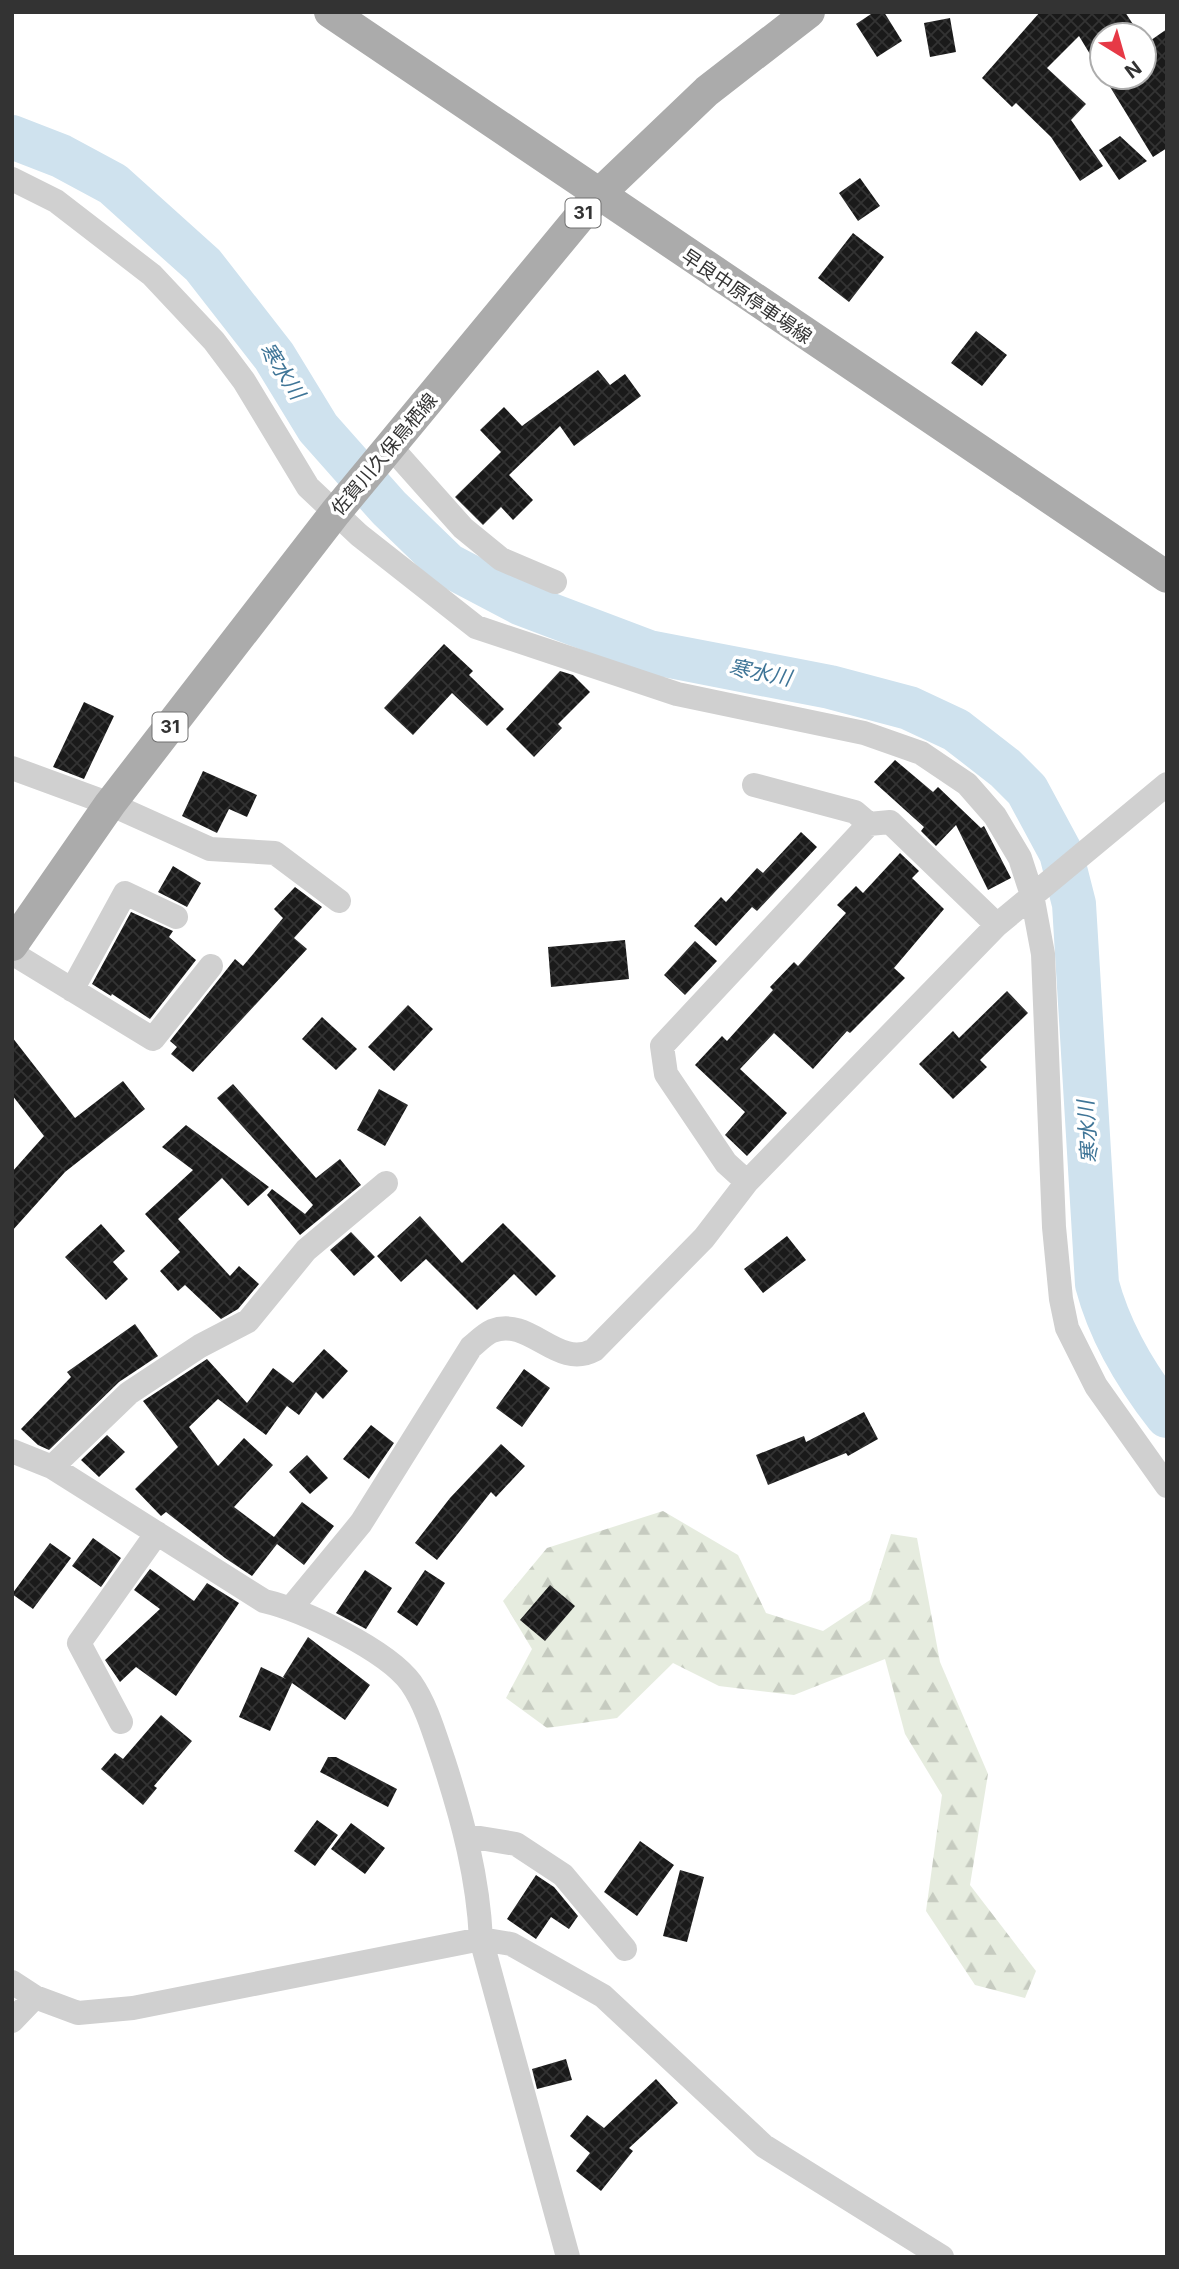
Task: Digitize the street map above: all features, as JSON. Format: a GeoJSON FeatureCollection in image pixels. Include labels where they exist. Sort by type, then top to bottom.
{"type":"FeatureCollection","features":[{"type":"Feature","properties":{"kind":"main road","name":"早良中原停車場線"},"geometry":{"type":"LineString","coordinates":[[330,12],[597,196],[1167,577]]}},
{"type":"Feature","properties":{"kind":"main road","name":"佐賀川久保鳥栖線"},"geometry":{"type":"LineString","coordinates":[[12,946],[110,804],[334,513],[597,196],[707,92],[809,12]]}},
{"type":"Feature","properties":{"kind":"street"},"geometry":{"type":"LineString","coordinates":[[12,179],[56,201],[152,275],[214,341],[244,381],[308,487],[334,513],[476,628],[677,694],[864,733],[921,753],[967,784],[995,816],[1020,858],[1043,954],[1054,1227],[1065,1318],[1078,1355],[1096,1386],[1167,1486]]}},
{"type":"Feature","properties":{"kind":"street"},"geometry":{"type":"LineString","coordinates":[[390,446],[463,528],[501,559],[555,582]]}},
{"type":"Feature","properties":{"kind":"street"},"geometry":{"type":"LineString","coordinates":[[12,768],[110,804],[210,849],[275,853],[339,901]]}},
{"type":"Feature","properties":{"kind":"street"},"geometry":{"type":"LineString","coordinates":[[291,1608],[361,1523],[471,1347],[493,1330],[517,1330],[568,1355],[583,1356],[594,1350],[704,1238],[747,1182],[997,925],[1167,784]]}},
{"type":"Feature","properties":{"kind":"street"},"geometry":{"type":"LineString","coordinates":[[754,785],[855,812],[869,824]]}},
{"type":"Feature","properties":{"kind":"street"},"geometry":{"type":"LineString","coordinates":[[747,1182],[726,1163],[666,1074],[662,1046],[869,824],[890,822],[997,925]]}},
{"type":"Feature","properties":{"kind":"street"},"geometry":{"type":"LineString","coordinates":[[72,990],[125,893],[176,917]]}},
{"type":"Feature","properties":{"kind":"street"},"geometry":{"type":"LineString","coordinates":[[12,953],[153,1039],[211,966]]}},
{"type":"Feature","properties":{"kind":"street"},"geometry":{"type":"LineString","coordinates":[[52,1466],[129,1393],[200,1346],[248,1321],[306,1250],[386,1183]]}},
{"type":"Feature","properties":{"kind":"street"},"geometry":{"type":"LineString","coordinates":[[12,1451],[52,1466],[264,1601],[291,1608],[372,1650],[395,1666],[411,1684],[438,1745],[468,1836],[479,1898],[481,1939],[568,2257]]}},
{"type":"Feature","properties":{"kind":"street"},"geometry":{"type":"LineString","coordinates":[[121,1722],[79,1643],[157,1533]]}},
{"type":"Feature","properties":{"kind":"street"},"geometry":{"type":"LineString","coordinates":[[468,1836],[516,1844],[564,1875],[625,1950]]}},
{"type":"Feature","properties":{"kind":"street"},"geometry":{"type":"LineString","coordinates":[[12,1982],[34,1997],[78,2013],[133,2008],[481,1939],[511,1944],[603,1996],[764,2146],[942,2257]]}},
{"type":"Feature","properties":{"kind":"street"},"geometry":{"type":"LineString","coordinates":[[12,2021],[34,1997]]}},
{"type":"Feature","properties":{"kind":"green space"},"geometry":{"type":"Polygon","coordinates":[[[663,1511],[738,1555],[766,1613],[823,1631],[870,1600],[891,1534],[917,1538],[940,1662],[988,1774],[970,1885],[1036,1971],[1025,1998],[975,1985],[926,1911],[942,1795],[905,1734],[885,1659],[794,1695],[719,1686],[673,1663],[617,1718],[547,1728],[506,1698],[532,1649],[503,1601],[547,1548],[663,1511]]]}},
{"type":"Feature","properties":{"kind":"building"},"geometry":{"type":"Polygon","coordinates":[[[874,12],[884,12],[902,41],[877,57],[856,24],[874,12]]]}},
{"type":"Feature","properties":{"kind":"building"},"geometry":{"type":"Polygon","coordinates":[[[1040,12],[1125,12],[1131,21],[1088,21],[1088,51],[1079,36],[1047,68],[1086,104],[1071,120],[1103,166],[1080,181],[1051,137],[1016,103],[1012,107],[982,78],[1040,12]]]}},
{"type":"Feature","properties":{"kind":"building"},"geometry":{"type":"Polygon","coordinates":[[[950,18],[956,52],[930,57],[924,23],[950,18]]]}},
{"type":"Feature","properties":{"kind":"building"},"geometry":{"type":"Polygon","coordinates":[[[1167,29],[1167,148],[1153,157],[1113,91],[1158,91],[1158,35],[1167,29]]]}},
{"type":"Feature","properties":{"kind":"building"},"geometry":{"type":"Polygon","coordinates":[[[1120,136],[1147,161],[1119,180],[1099,150],[1120,136]]]}},
{"type":"Feature","properties":{"kind":"building"},"geometry":{"type":"Polygon","coordinates":[[[860,178],[880,206],[858,221],[839,193],[860,178]]]}},
{"type":"Feature","properties":{"kind":"building"},"geometry":{"type":"Polygon","coordinates":[[[853,233],[884,257],[849,302],[818,278],[853,233]]]}},
{"type":"Feature","properties":{"kind":"building"},"geometry":{"type":"Polygon","coordinates":[[[976,331],[1007,355],[982,386],[951,363],[976,331]]]}},
{"type":"Feature","properties":{"kind":"building"},"geometry":{"type":"Polygon","coordinates":[[[598,370],[610,385],[625,374],[641,396],[574,446],[560,426],[509,475],[533,500],[513,520],[501,507],[483,525],[455,497],[501,452],[480,430],[504,407],[522,426],[598,370]]]}},
{"type":"Feature","properties":{"kind":"building"},"geometry":{"type":"Polygon","coordinates":[[[444,644],[473,671],[469,675],[504,709],[487,726],[452,693],[413,735],[384,708],[444,644]]]}},
{"type":"Feature","properties":{"kind":"building"},"geometry":{"type":"Polygon","coordinates":[[[560,671],[573,675],[590,692],[558,724],[562,728],[534,757],[506,729],[560,671]]]}},
{"type":"Feature","properties":{"kind":"building"},"geometry":{"type":"Polygon","coordinates":[[[84,702],[114,716],[84,779],[53,767],[84,702]]]}},
{"type":"Feature","properties":{"kind":"building"},"geometry":{"type":"Polygon","coordinates":[[[895,760],[933,792],[938,787],[981,828],[984,826],[1011,878],[988,890],[956,825],[936,846],[921,831],[924,827],[874,782],[895,760]]]}},
{"type":"Feature","properties":{"kind":"building"},"geometry":{"type":"Polygon","coordinates":[[[203,771],[257,795],[247,817],[229,809],[217,833],[182,816],[203,771]]]}},
{"type":"Feature","properties":{"kind":"building"},"geometry":{"type":"Polygon","coordinates":[[[801,832],[817,847],[757,911],[752,907],[716,946],[694,926],[721,897],[726,902],[757,868],[763,873],[801,832]]]}},
{"type":"Feature","properties":{"kind":"building"},"geometry":{"type":"Polygon","coordinates":[[[900,853],[919,871],[912,878],[944,909],[894,968],[905,978],[850,1033],[847,1031],[813,1069],[774,1033],[740,1069],[787,1113],[747,1156],[725,1135],[745,1112],[695,1065],[722,1036],[727,1041],[773,990],[770,987],[794,962],[798,966],[846,913],[837,905],[856,886],[863,893],[900,853]]]}},
{"type":"Feature","properties":{"kind":"building"},"geometry":{"type":"Polygon","coordinates":[[[173,866],[201,883],[187,907],[158,892],[173,866]]]}},
{"type":"Feature","properties":{"kind":"building"},"geometry":{"type":"Polygon","coordinates":[[[295,887],[322,907],[294,938],[307,949],[193,1072],[171,1054],[177,1047],[170,1041],[235,959],[243,966],[283,918],[274,909],[295,887]]]}},
{"type":"Feature","properties":{"kind":"building"},"geometry":{"type":"Polygon","coordinates":[[[131,912],[173,931],[169,937],[196,960],[150,1019],[92,984],[131,912]]]}},
{"type":"Feature","properties":{"kind":"building"},"geometry":{"type":"Polygon","coordinates":[[[625,940],[629,979],[551,987],[548,947],[625,940]]]}},
{"type":"Feature","properties":{"kind":"building"},"geometry":{"type":"Polygon","coordinates":[[[695,941],[717,961],[685,995],[664,975],[695,941]]]}},
{"type":"Feature","properties":{"kind":"building"},"geometry":{"type":"Polygon","coordinates":[[[1007,991],[1028,1013],[980,1060],[987,1067],[953,1099],[919,1064],[953,1031],[959,1038],[1007,991]]]}},
{"type":"Feature","properties":{"kind":"building"},"geometry":{"type":"Polygon","coordinates":[[[408,1005],[433,1029],[394,1071],[368,1047],[408,1005]]]}},
{"type":"Feature","properties":{"kind":"building"},"geometry":{"type":"Polygon","coordinates":[[[322,1017],[357,1049],[336,1070],[302,1039],[322,1017]]]}},
{"type":"Feature","properties":{"kind":"building"},"geometry":{"type":"Polygon","coordinates":[[[12,1037],[75,1118],[123,1081],[145,1109],[65,1172],[12,1231],[12,1172],[44,1136],[12,1095],[12,1037]]]}},
{"type":"Feature","properties":{"kind":"building"},"geometry":{"type":"Polygon","coordinates":[[[233,1084],[316,1178],[340,1159],[361,1185],[300,1235],[267,1195],[272,1189],[305,1214],[313,1205],[217,1098],[233,1084]]]}},
{"type":"Feature","properties":{"kind":"building"},"geometry":{"type":"Polygon","coordinates":[[[379,1089],[408,1105],[385,1146],[357,1130],[379,1089]]]}},
{"type":"Feature","properties":{"kind":"building"},"geometry":{"type":"Polygon","coordinates":[[[186,1125],[269,1187],[248,1206],[222,1178],[178,1219],[230,1276],[239,1266],[259,1284],[238,1309],[221,1319],[185,1285],[178,1291],[160,1271],[180,1252],[145,1214],[193,1170],[162,1147],[186,1125]]]}},
{"type":"Feature","properties":{"kind":"building"},"geometry":{"type":"Polygon","coordinates":[[[420,1216],[462,1263],[503,1223],[556,1276],[536,1296],[514,1274],[477,1310],[426,1259],[401,1282],[377,1256],[420,1216]]]}},
{"type":"Feature","properties":{"kind":"building"},"geometry":{"type":"Polygon","coordinates":[[[101,1224],[125,1251],[113,1262],[128,1279],[106,1300],[65,1257],[101,1224]]]}},
{"type":"Feature","properties":{"kind":"building"},"geometry":{"type":"Polygon","coordinates":[[[351,1232],[375,1257],[354,1276],[330,1250],[351,1232]]]}},
{"type":"Feature","properties":{"kind":"building"},"geometry":{"type":"Polygon","coordinates":[[[787,1236],[806,1260],[763,1293],[744,1269],[787,1236]]]}},
{"type":"Feature","properties":{"kind":"building"},"geometry":{"type":"Polygon","coordinates":[[[135,1324],[158,1356],[119,1382],[49,1450],[38,1445],[21,1429],[71,1377],[67,1372],[135,1324]]]}},
{"type":"Feature","properties":{"kind":"building"},"geometry":{"type":"Polygon","coordinates":[[[324,1349],[348,1371],[323,1399],[316,1392],[299,1415],[287,1406],[266,1435],[218,1399],[189,1427],[218,1466],[244,1438],[273,1465],[234,1507],[274,1537],[302,1502],[334,1526],[304,1565],[277,1544],[252,1576],[166,1512],[161,1516],[135,1489],[178,1447],[143,1401],[207,1359],[247,1403],[273,1368],[293,1383],[324,1349]]]}},
{"type":"Feature","properties":{"kind":"building"},"geometry":{"type":"Polygon","coordinates":[[[524,1369],[550,1388],[522,1427],[496,1408],[524,1369]]]}},
{"type":"Feature","properties":{"kind":"building"},"geometry":{"type":"Polygon","coordinates":[[[864,1412],[878,1439],[848,1456],[846,1453],[768,1485],[756,1455],[804,1436],[806,1442],[864,1412]]]}},
{"type":"Feature","properties":{"kind":"building"},"geometry":{"type":"Polygon","coordinates":[[[371,1425],[394,1443],[369,1479],[343,1459],[371,1425]]]}},
{"type":"Feature","properties":{"kind":"building"},"geometry":{"type":"Polygon","coordinates":[[[107,1435],[125,1452],[99,1477],[81,1460],[107,1435]]]}},
{"type":"Feature","properties":{"kind":"building"},"geometry":{"type":"Polygon","coordinates":[[[501,1444],[525,1466],[496,1497],[491,1492],[437,1560],[415,1543],[450,1498],[501,1444]]]}},
{"type":"Feature","properties":{"kind":"building"},"geometry":{"type":"Polygon","coordinates":[[[307,1455],[328,1478],[310,1494],[289,1472],[307,1455]]]}},
{"type":"Feature","properties":{"kind":"building"},"geometry":{"type":"Polygon","coordinates":[[[93,1538],[121,1558],[101,1587],[72,1566],[93,1538]]]}},
{"type":"Feature","properties":{"kind":"building"},"geometry":{"type":"Polygon","coordinates":[[[50,1543],[71,1558],[33,1609],[12,1594],[50,1543]]]}},
{"type":"Feature","properties":{"kind":"building"},"geometry":{"type":"Polygon","coordinates":[[[150,1569],[194,1601],[207,1583],[239,1603],[176,1696],[136,1667],[120,1682],[105,1660],[160,1609],[134,1590],[150,1569]]]}},
{"type":"Feature","properties":{"kind":"building"},"geometry":{"type":"Polygon","coordinates":[[[365,1570],[392,1588],[366,1629],[336,1613],[365,1570]]]}},
{"type":"Feature","properties":{"kind":"building"},"geometry":{"type":"Polygon","coordinates":[[[425,1570],[445,1583],[417,1626],[397,1612],[425,1570]]]}},
{"type":"Feature","properties":{"kind":"building"},"geometry":{"type":"Polygon","coordinates":[[[550,1585],[575,1606],[545,1641],[520,1620],[550,1585]]]}},
{"type":"Feature","properties":{"kind":"building"},"geometry":{"type":"Polygon","coordinates":[[[308,1637],[370,1685],[345,1720],[292,1683],[270,1731],[239,1717],[261,1667],[286,1679],[283,1677],[308,1637]]]}},
{"type":"Feature","properties":{"kind":"building"},"geometry":{"type":"Polygon","coordinates":[[[161,1715],[192,1741],[154,1786],[157,1788],[143,1805],[101,1769],[115,1753],[123,1759],[161,1715]]]}},
{"type":"Feature","properties":{"kind":"building"},"geometry":{"type":"Polygon","coordinates":[[[328,1757],[336,1757],[397,1789],[388,1807],[320,1772],[328,1757]]]}},
{"type":"Feature","properties":{"kind":"building"},"geometry":{"type":"Polygon","coordinates":[[[317,1820],[338,1835],[315,1866],[294,1851],[317,1820]]]}},
{"type":"Feature","properties":{"kind":"building"},"geometry":{"type":"Polygon","coordinates":[[[351,1823],[385,1848],[365,1874],[331,1849],[351,1823]]]}},
{"type":"Feature","properties":{"kind":"building"},"geometry":{"type":"Polygon","coordinates":[[[640,1841],[674,1865],[637,1916],[604,1892],[640,1841]]]}},
{"type":"Feature","properties":{"kind":"building"},"geometry":{"type":"Polygon","coordinates":[[[680,1870],[704,1877],[687,1942],[663,1936],[680,1870]]]}},
{"type":"Feature","properties":{"kind":"building"},"geometry":{"type":"Polygon","coordinates":[[[536,1875],[554,1887],[578,1916],[569,1929],[551,1917],[536,1939],[507,1919],[536,1875]]]}},
{"type":"Feature","properties":{"kind":"building"},"geometry":{"type":"Polygon","coordinates":[[[566,2059],[572,2080],[537,2089],[532,2069],[566,2059]]]}},
{"type":"Feature","properties":{"kind":"building"},"geometry":{"type":"Polygon","coordinates":[[[656,2079],[678,2103],[629,2148],[633,2151],[601,2191],[576,2171],[590,2153],[570,2136],[587,2115],[604,2128],[656,2079]]]}},
{"type":"Feature","properties":{"kind":"waterway","name":"寒水川"},"geometry":{"type":"LineString","coordinates":[[12,137],[61,156],[113,184],[203,265],[274,356],[318,428],[389,508],[448,565],[522,604],[649,652],[830,687],[909,708],[956,730],[1005,768],[1027,790],[1061,853],[1074,904],[1097,1284],[1109,1320],[1125,1353],[1167,1416]]}}]}
